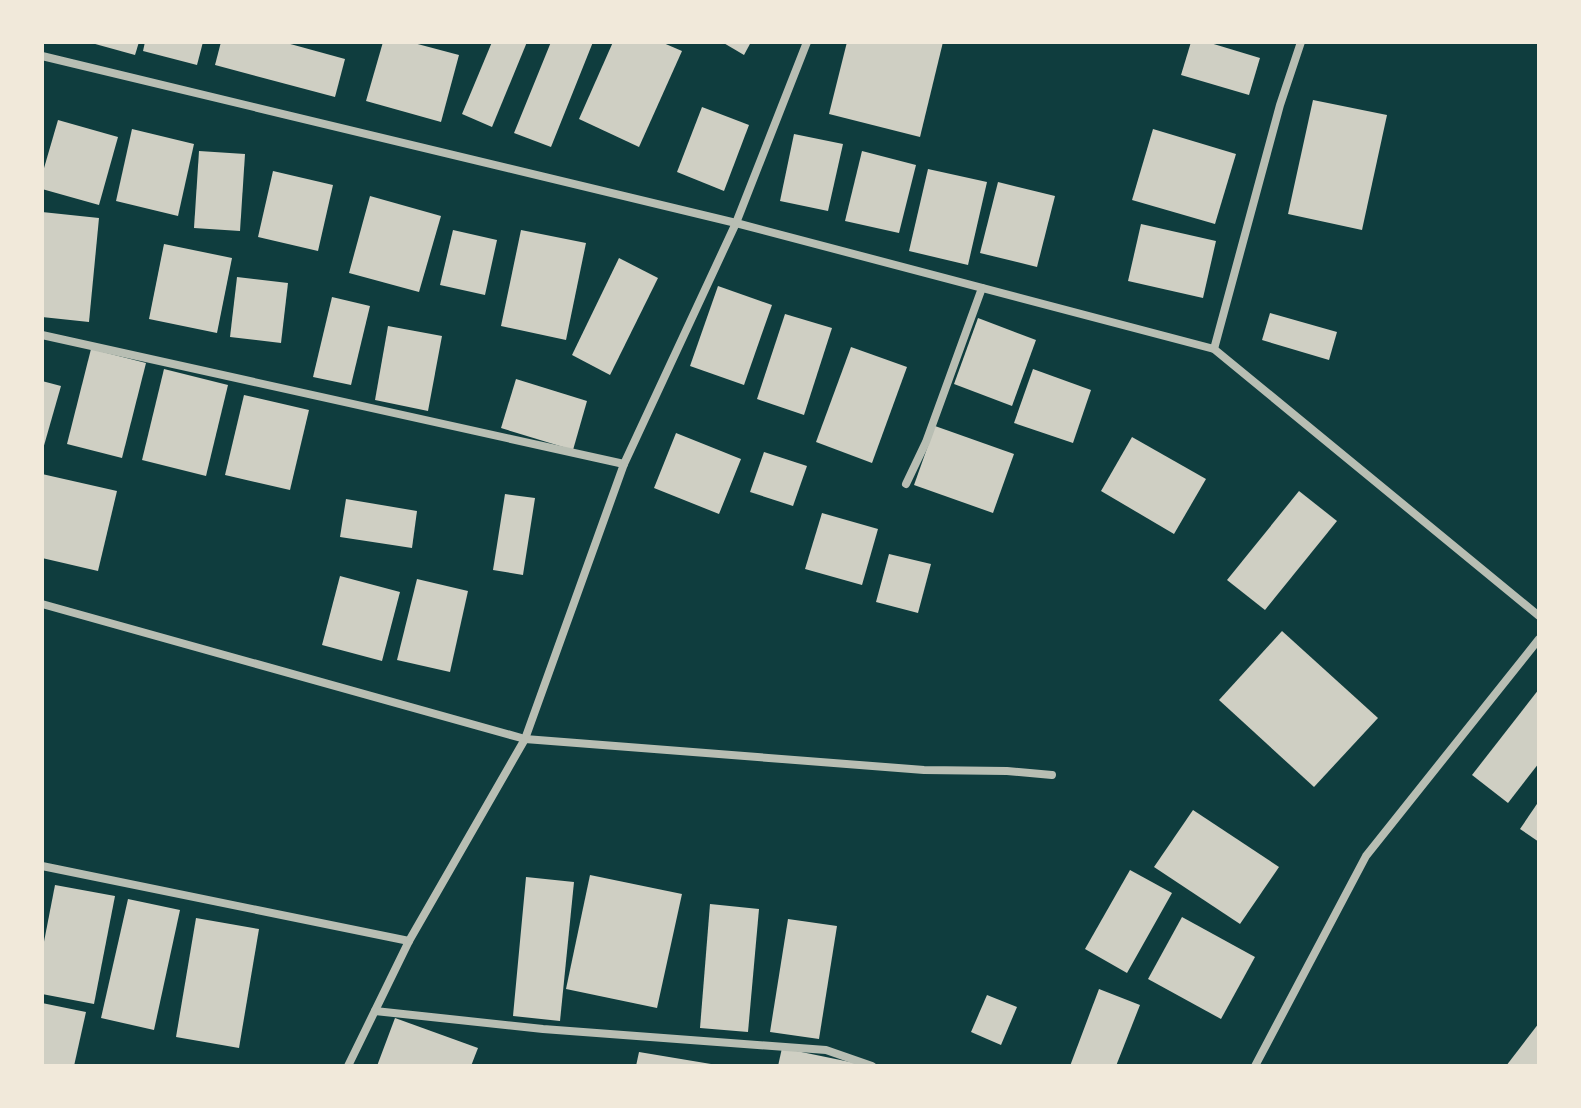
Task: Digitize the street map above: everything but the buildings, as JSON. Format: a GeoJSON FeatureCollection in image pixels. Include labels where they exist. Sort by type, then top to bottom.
{"type":"FeatureCollection","features":[{"type":"Feature","properties":{"kind":"street"},"geometry":{"type":"LineString","coordinates":[[348,1066],[409,941],[525,739],[624,464],[736,223],[807,42]]}},
{"type":"Feature","properties":{"kind":"street"},"geometry":{"type":"LineString","coordinates":[[1214,349],[1280,105],[1301,42]]}},
{"type":"Feature","properties":{"kind":"street"},"geometry":{"type":"LineString","coordinates":[[42,56],[736,223],[1214,349],[1539,616]]}},
{"type":"Feature","properties":{"kind":"street"},"geometry":{"type":"LineString","coordinates":[[906,484],[926,442],[982,288]]}},
{"type":"Feature","properties":{"kind":"street"},"geometry":{"type":"LineString","coordinates":[[42,335],[624,464]]}},
{"type":"Feature","properties":{"kind":"street"},"geometry":{"type":"LineString","coordinates":[[42,604],[525,739],[924,770],[1052,775]]}},
{"type":"Feature","properties":{"kind":"street"},"geometry":{"type":"LineString","coordinates":[[1255,1066],[1366,856],[1539,639]]}},
{"type":"Feature","properties":{"kind":"street"},"geometry":{"type":"LineString","coordinates":[[42,866],[409,941]]}},
{"type":"Feature","properties":{"kind":"street"},"geometry":{"type":"LineString","coordinates":[[375,1011],[543,1029],[826,1050],[872,1066]]}}]}
